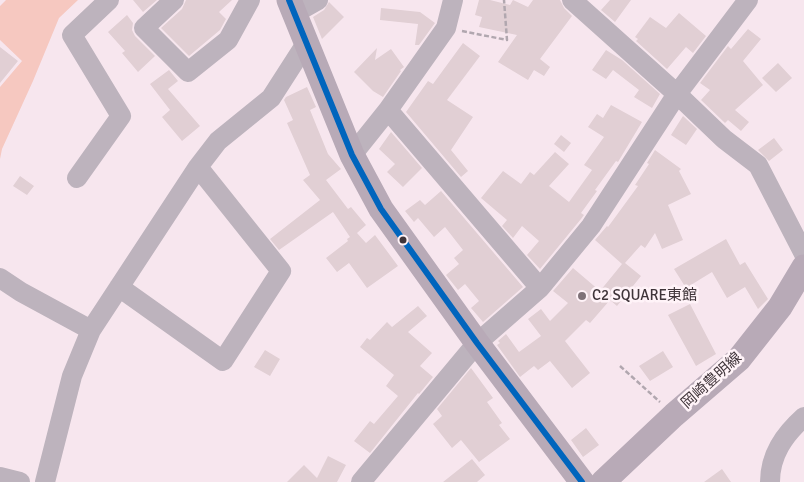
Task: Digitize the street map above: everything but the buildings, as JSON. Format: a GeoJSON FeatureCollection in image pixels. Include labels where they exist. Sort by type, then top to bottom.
{"type":"FeatureCollection","features":[{"type":"Feature","properties":{"kind":"main road"},"geometry":{"type":"LineString","coordinates":[[292,6],[352,155],[382,209],[477,342],[582,482]]}},
{"type":"Feature","properties":{"kind":"main road","name":"岡崎豊明線"},"geometry":{"type":"LineString","coordinates":[[603,482],[674,415],[739,359],[780,308],[804,266]]}},
{"type":"Feature","properties":{"kind":"street"},"geometry":{"type":"LineString","coordinates":[[77,178],[121,116],[72,35],[109,0]]}},
{"type":"Feature","properties":{"kind":"street"},"geometry":{"type":"LineString","coordinates":[[174,0],[144,28],[188,72],[228,40],[250,0]]}},
{"type":"Feature","properties":{"kind":"street"},"geometry":{"type":"LineString","coordinates":[[292,6],[318,0]]}},
{"type":"Feature","properties":{"kind":"street"},"geometry":{"type":"LineString","coordinates":[[352,155],[388,110],[446,28],[452,0]]}},
{"type":"Feature","properties":{"kind":"street"},"geometry":{"type":"LineString","coordinates":[[572,0],[724,138],[758,165],[804,254]]}},
{"type":"Feature","properties":{"kind":"street"},"geometry":{"type":"LineString","coordinates":[[361,482],[477,342],[540,288],[591,226],[677,94],[748,0]]}},
{"type":"Feature","properties":{"kind":"street"},"geometry":{"type":"LineString","coordinates":[[45,482],[72,376],[91,330],[198,167],[218,141],[271,98],[307,42]]}},
{"type":"Feature","properties":{"kind":"street"},"geometry":{"type":"LineString","coordinates":[[388,110],[540,288]]}},
{"type":"Feature","properties":{"kind":"street"},"geometry":{"type":"LineString","coordinates":[[119,287],[222,361],[281,271],[198,167]]}},
{"type":"Feature","properties":{"kind":"street"},"geometry":{"type":"LineString","coordinates":[[0,278],[21,292],[91,330]]}},
{"type":"Feature","properties":{"kind":"street"},"geometry":{"type":"LineString","coordinates":[[770,482],[770,470],[777,449],[790,429],[804,417]]}},
{"type":"Feature","properties":{"kind":"street"},"geometry":{"type":"LineString","coordinates":[[0,477],[20,482]]}},
{"type":"Feature","properties":{"kind":"path"},"geometry":{"type":"LineString","coordinates":[[446,28],[506,40],[504,0]]}},
{"type":"Feature","properties":{"kind":"path"},"geometry":{"type":"LineString","coordinates":[[620,366],[674,415]]}},
{"type":"Feature","properties":{"kind":"shaded area"},"geometry":{"type":"Polygon","coordinates":[[[6,0],[78,0],[59,18],[2,149],[0,159],[0,87],[22,61],[0,40],[0,6],[6,0]]]}},
{"type":"Feature","properties":{"kind":"transit line"},"geometry":{"type":"LineString","coordinates":[[289,0],[352,155],[381,209],[477,343],[582,482]]}},
{"type":"Feature","properties":{"kind":"place","name":"C2 SQUARE東館"},"geometry":{"type":"Point","coordinates":[582,296]}}]}
